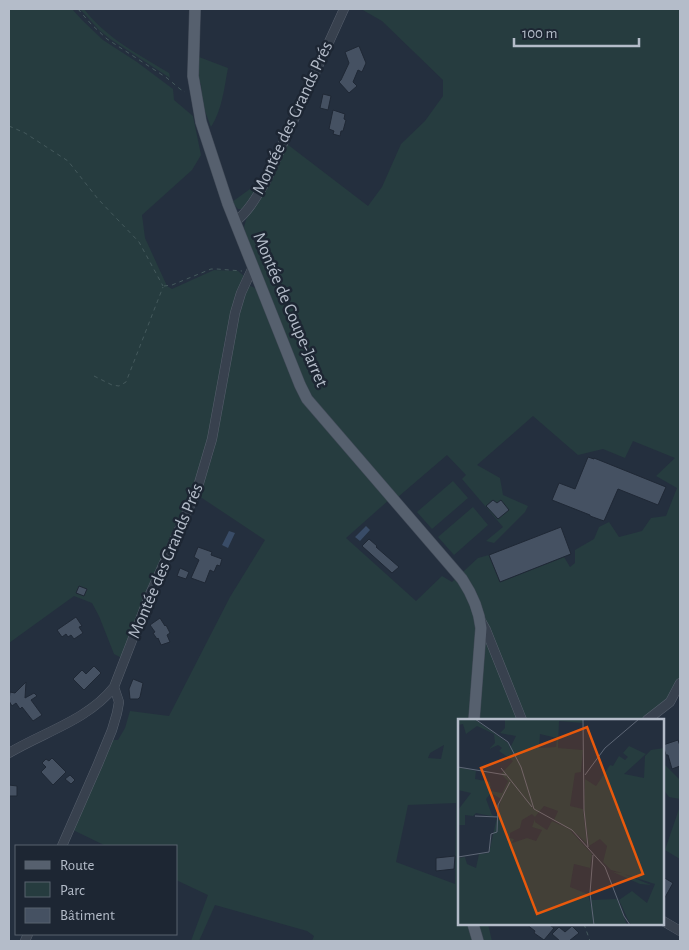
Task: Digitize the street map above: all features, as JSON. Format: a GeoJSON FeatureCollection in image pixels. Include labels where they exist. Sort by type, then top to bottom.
{"type":"FeatureCollection","features":[{"type":"Feature","properties":{"kind":"main road","name":"Montée de Coupe-Jarret"},"geometry":{"type":"LineString","coordinates":[[195,9],[193,68],[201,122],[252,269],[300,386],[307,399],[462,579],[472,596],[481,628],[474,719]]}},
{"type":"Feature","properties":{"kind":"main road"},"geometry":{"type":"LineString","coordinates":[[473,925],[478,941]]}},
{"type":"Feature","properties":{"kind":"street","name":"Montée des Grands Prés"},"geometry":{"type":"LineString","coordinates":[[235,222],[242,217],[253,203],[266,181],[344,9]]}},
{"type":"Feature","properties":{"kind":"street","name":"Montée des Grands Prés"},"geometry":{"type":"LineString","coordinates":[[62,845],[114,722],[119,702],[114,687],[150,594],[197,490],[212,439],[235,313],[241,293],[252,269]]}},
{"type":"Feature","properties":{"kind":"street"},"geometry":{"type":"LineString","coordinates":[[480,620],[486,630],[522,719]]}},
{"type":"Feature","properties":{"kind":"street"},"geometry":{"type":"LineString","coordinates":[[648,719],[670,702],[680,683]]}},
{"type":"Feature","properties":{"kind":"street"},"geometry":{"type":"LineString","coordinates":[[9,753],[26,742],[62,726],[82,714],[107,696],[114,687]]}},
{"type":"Feature","properties":{"kind":"street"},"geometry":{"type":"LineString","coordinates":[[664,922],[680,931]]}},
{"type":"Feature","properties":{"kind":"path"},"geometry":{"type":"LineString","coordinates":[[78,9],[107,39],[167,78],[180,89],[196,96]]}},
{"type":"Feature","properties":{"kind":"path"},"geometry":{"type":"LineString","coordinates":[[9,126],[25,133],[68,161],[98,199],[139,242],[164,286]]}},
{"type":"Feature","properties":{"kind":"path"},"geometry":{"type":"LineString","coordinates":[[164,286],[172,286],[211,270],[252,269]]}},
{"type":"Feature","properties":{"kind":"path"},"geometry":{"type":"LineString","coordinates":[[94,376],[112,385],[119,386],[126,382],[164,286]]}},
{"type":"Feature","properties":{"kind":"path"},"geometry":{"type":"LineString","coordinates":[[584,925],[590,941]]}},
{"type":"Feature","properties":{"kind":"green space"},"geometry":{"type":"Polygon","coordinates":[[[9,9],[72,9],[103,40],[173,89],[174,100],[193,116],[201,155],[192,170],[142,215],[145,238],[167,286],[172,289],[214,270],[238,271],[244,276],[225,339],[210,433],[200,467],[122,658],[114,654],[92,603],[74,596],[9,643],[9,9]]]}},
{"type":"Feature","properties":{"kind":"green space"},"geometry":{"type":"Polygon","coordinates":[[[80,9],[84,9],[102,29],[123,45],[169,73],[170,78],[110,39],[80,9]]]}},
{"type":"Feature","properties":{"kind":"green space"},"geometry":{"type":"Polygon","coordinates":[[[361,9],[680,9],[680,686],[671,705],[656,719],[458,719],[458,925],[488,925],[492,941],[312,941],[314,936],[307,931],[215,905],[199,941],[191,941],[208,895],[178,881],[178,845],[104,845],[73,830],[112,740],[118,740],[125,728],[130,711],[169,716],[230,597],[265,540],[199,496],[213,454],[237,321],[247,288],[250,286],[257,290],[284,360],[297,386],[390,499],[346,538],[416,601],[442,576],[452,582],[478,558],[489,555],[500,582],[564,557],[570,567],[575,563],[575,550],[594,539],[599,527],[609,522],[619,537],[642,531],[651,518],[666,516],[677,488],[656,476],[675,458],[633,441],[625,458],[603,449],[578,455],[533,416],[477,465],[500,478],[503,495],[528,506],[525,512],[494,543],[486,541],[503,527],[462,479],[466,475],[447,455],[398,497],[323,412],[306,387],[248,244],[244,227],[246,220],[287,144],[368,206],[382,187],[401,144],[425,121],[443,96],[443,80],[382,21],[361,9]],[[444,745],[430,753],[428,758],[441,759],[444,745]],[[456,803],[408,805],[396,862],[455,884],[456,803]]]}},
{"type":"Feature","properties":{"kind":"green space"},"geometry":{"type":"Polygon","coordinates":[[[199,57],[228,68],[220,106],[211,127],[203,106],[201,84],[197,80],[199,57]]]}},
{"type":"Feature","properties":{"kind":"green space"},"geometry":{"type":"Polygon","coordinates":[[[250,189],[256,190],[242,209],[238,209],[232,202],[250,189]]]}},
{"type":"Feature","properties":{"kind":"green space"},"geometry":{"type":"Polygon","coordinates":[[[453,481],[468,498],[432,529],[417,512],[453,481]]]}},
{"type":"Feature","properties":{"kind":"green space"},"geometry":{"type":"Polygon","coordinates":[[[473,507],[488,525],[454,555],[438,537],[473,507]]]}},
{"type":"Feature","properties":{"kind":"green space"},"geometry":{"type":"Polygon","coordinates":[[[664,764],[680,780],[680,799],[669,797],[664,790],[664,764]]]}},
{"type":"Feature","properties":{"kind":"green space"},"geometry":{"type":"Polygon","coordinates":[[[680,806],[680,859],[665,850],[680,806]]]}},
{"type":"Feature","properties":{"kind":"water"},"geometry":{"type":"Polygon","coordinates":[[[366,526],[370,530],[360,541],[355,537],[366,526]]]}},
{"type":"Feature","properties":{"kind":"water"},"geometry":{"type":"Polygon","coordinates":[[[229,531],[235,533],[228,548],[222,545],[229,531]]]}},
{"type":"Feature","properties":{"kind":"building"},"geometry":{"type":"Polygon","coordinates":[[[359,46],[366,63],[362,72],[358,70],[353,82],[357,86],[349,93],[339,82],[349,63],[345,52],[359,46]]]}},
{"type":"Feature","properties":{"kind":"building"},"geometry":{"type":"Polygon","coordinates":[[[323,94],[331,96],[328,110],[320,108],[323,94]]]}},
{"type":"Feature","properties":{"kind":"building"},"geometry":{"type":"Polygon","coordinates":[[[333,110],[345,114],[344,119],[346,120],[340,136],[333,134],[334,131],[329,129],[333,110]]]}},
{"type":"Feature","properties":{"kind":"building"},"geometry":{"type":"Polygon","coordinates":[[[588,457],[666,487],[658,505],[618,489],[604,521],[552,500],[559,483],[575,489],[588,457]]]}},
{"type":"Feature","properties":{"kind":"building"},"geometry":{"type":"Polygon","coordinates":[[[493,500],[497,503],[501,500],[509,510],[498,519],[486,506],[493,500]]]}},
{"type":"Feature","properties":{"kind":"building"},"geometry":{"type":"Polygon","coordinates":[[[561,527],[571,554],[500,582],[489,555],[561,527]]]}},
{"type":"Feature","properties":{"kind":"building"},"geometry":{"type":"Polygon","coordinates":[[[369,539],[399,567],[392,573],[362,546],[369,539]]]}},
{"type":"Feature","properties":{"kind":"building"},"geometry":{"type":"Polygon","coordinates":[[[198,547],[212,552],[211,555],[222,559],[220,566],[217,565],[214,572],[210,570],[205,583],[191,578],[199,560],[194,557],[198,547]]]}},
{"type":"Feature","properties":{"kind":"building"},"geometry":{"type":"Polygon","coordinates":[[[180,568],[189,572],[186,579],[177,576],[180,568]]]}},
{"type":"Feature","properties":{"kind":"building"},"geometry":{"type":"Polygon","coordinates":[[[79,586],[87,589],[84,596],[76,593],[79,586]]]}},
{"type":"Feature","properties":{"kind":"building"},"geometry":{"type":"Polygon","coordinates":[[[76,617],[82,626],[79,627],[83,633],[74,639],[71,635],[68,637],[66,634],[62,637],[57,630],[76,617]]]}},
{"type":"Feature","properties":{"kind":"building"},"geometry":{"type":"Polygon","coordinates":[[[160,618],[170,633],[167,635],[170,642],[161,645],[150,625],[160,618]]]}},
{"type":"Feature","properties":{"kind":"building"},"geometry":{"type":"Polygon","coordinates":[[[94,666],[101,673],[84,690],[73,679],[82,670],[86,674],[94,666]]]}},
{"type":"Feature","properties":{"kind":"building"},"geometry":{"type":"Polygon","coordinates":[[[133,679],[143,683],[138,699],[130,699],[129,689],[133,679]]]}},
{"type":"Feature","properties":{"kind":"building"},"geometry":{"type":"Polygon","coordinates":[[[26,682],[25,698],[34,693],[37,696],[31,700],[42,715],[33,721],[22,707],[20,709],[16,703],[12,706],[9,701],[10,692],[15,693],[26,682]]]}},
{"type":"Feature","properties":{"kind":"building"},"geometry":{"type":"Polygon","coordinates":[[[678,740],[680,746],[680,766],[672,769],[664,745],[678,740]]]}},
{"type":"Feature","properties":{"kind":"building"},"geometry":{"type":"Polygon","coordinates":[[[52,758],[66,772],[53,785],[41,772],[46,767],[42,763],[46,759],[49,761],[52,758]]]}},
{"type":"Feature","properties":{"kind":"building"},"geometry":{"type":"Polygon","coordinates":[[[70,775],[75,780],[71,784],[65,779],[70,775]]]}},
{"type":"Feature","properties":{"kind":"building"},"geometry":{"type":"Polygon","coordinates":[[[9,785],[17,786],[17,796],[9,796],[9,785]]]}},
{"type":"Feature","properties":{"kind":"building"},"geometry":{"type":"Polygon","coordinates":[[[455,856],[454,869],[436,871],[436,858],[455,856]]]}},
{"type":"Feature","properties":{"kind":"building"},"geometry":{"type":"Polygon","coordinates":[[[664,878],[673,883],[664,899],[664,878]]]}},
{"type":"Feature","properties":{"kind":"building"},"geometry":{"type":"Polygon","coordinates":[[[527,925],[550,925],[554,928],[544,940],[534,933],[535,931],[527,925]]]}},
{"type":"Feature","properties":{"kind":"building"},"geometry":{"type":"Polygon","coordinates":[[[572,926],[579,933],[569,941],[560,941],[552,934],[559,927],[565,932],[572,926]]]}}]}
